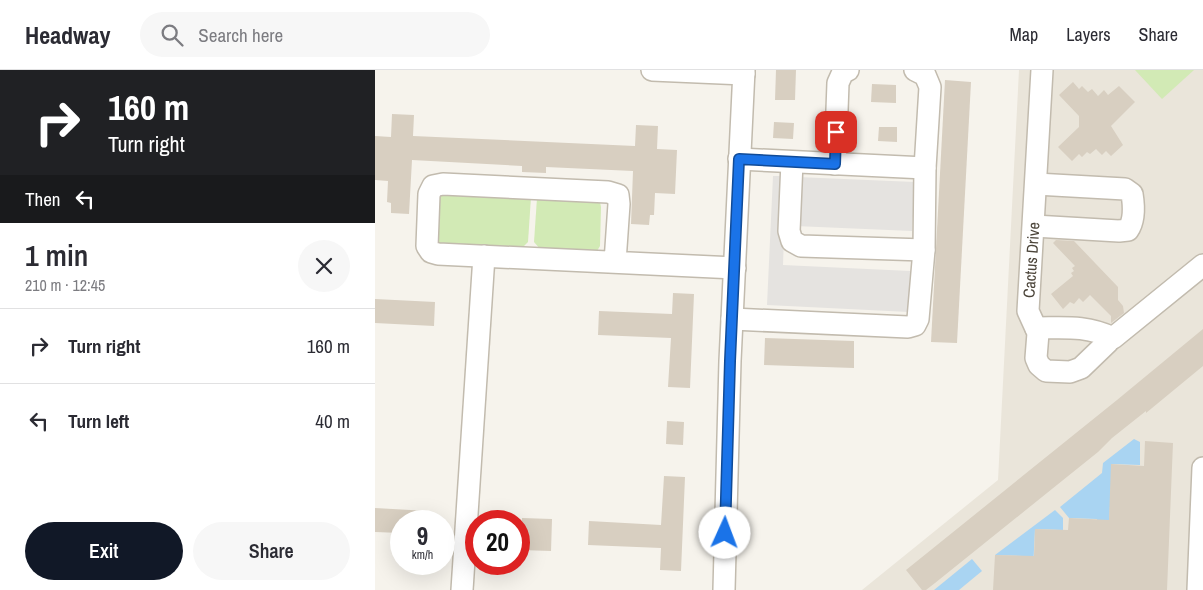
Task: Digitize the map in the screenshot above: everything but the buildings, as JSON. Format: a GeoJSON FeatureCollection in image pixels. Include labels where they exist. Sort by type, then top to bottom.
{"type":"FeatureCollection","features":[{"type":"Feature","properties":{"kind":"street"},"geometry":{"type":"LineString","coordinates":[[652,70],[744,72],[732,319],[724,590]]}},
{"type":"Feature","properties":{"kind":"street"},"geometry":{"type":"LineString","coordinates":[[835,164],[838,83],[843,72],[848,70]]}},
{"type":"Feature","properties":{"kind":"street"},"geometry":{"type":"LineString","coordinates":[[732,319],[908,327],[915,325],[918,319],[924,250],[925,168],[930,87],[925,75],[915,70]]}},
{"type":"Feature","properties":{"kind":"street","name":"Cactus Drive"},"geometry":{"type":"LineString","coordinates":[[1042,70],[1028,311],[1036,328],[1038,339],[1036,358],[1039,365],[1046,371],[1070,372],[1081,368],[1110,340]]}},
{"type":"Feature","properties":{"kind":"street"},"geometry":{"type":"LineString","coordinates":[[739,159],[925,168]]}},
{"type":"Feature","properties":{"kind":"street"},"geometry":{"type":"LineString","coordinates":[[792,162],[789,231],[792,241],[801,246],[924,250]]}},
{"type":"Feature","properties":{"kind":"street"},"geometry":{"type":"LineString","coordinates":[[1034,226],[1128,230],[1132,223],[1133,208],[1132,194],[1125,189],[1036,184]]}},
{"type":"Feature","properties":{"kind":"street"},"geometry":{"type":"LineString","coordinates":[[615,262],[618,195],[608,192],[452,185],[433,186],[429,194],[427,246],[431,252],[438,254],[735,268]]}},
{"type":"Feature","properties":{"kind":"street"},"geometry":{"type":"LineString","coordinates":[[463,590],[484,256]]}},
{"type":"Feature","properties":{"kind":"street"},"geometry":{"type":"LineString","coordinates":[[1036,328],[1083,328],[1098,331],[1110,340],[1203,265]]}},
{"type":"Feature","properties":{"kind":"street"},"geometry":{"type":"LineString","coordinates":[[1198,590],[1203,468]]}},
{"type":"Feature","properties":{"kind":"shaded area"},"geometry":{"type":"Polygon","coordinates":[[[1019,70],[1203,70],[1203,590],[862,590],[998,480],[1019,70]]]}},
{"type":"Feature","properties":{"kind":"shaded area"},"geometry":{"type":"Polygon","coordinates":[[[773,176],[786,176],[783,265],[910,271],[909,312],[767,305],[773,176]]]}},
{"type":"Feature","properties":{"kind":"shaded area"},"geometry":{"type":"Polygon","coordinates":[[[797,177],[915,182],[912,231],[795,226],[797,177]]]}},
{"type":"Feature","properties":{"kind":"green space"},"geometry":{"type":"Polygon","coordinates":[[[1135,70],[1194,70],[1162,99],[1135,70]]]}},
{"type":"Feature","properties":{"kind":"green space"},"geometry":{"type":"Polygon","coordinates":[[[441,195],[531,197],[528,242],[521,249],[440,244],[438,240],[439,200],[441,195]]]}},
{"type":"Feature","properties":{"kind":"green space"},"geometry":{"type":"Polygon","coordinates":[[[537,198],[600,202],[600,246],[597,251],[541,250],[534,242],[537,198]]]}},
{"type":"Feature","properties":{"kind":"water"},"geometry":{"type":"Polygon","coordinates":[[[1134,439],[1140,442],[1140,465],[1112,464],[1106,590],[1094,590],[1097,519],[1069,518],[1060,507],[1102,473],[1103,463],[1134,439]]]}},
{"type":"Feature","properties":{"kind":"water"},"geometry":{"type":"Polygon","coordinates":[[[1055,510],[1063,518],[1063,530],[1035,529],[1032,590],[1023,556],[995,555],[1055,510]]]}},
{"type":"Feature","properties":{"kind":"water"},"geometry":{"type":"Polygon","coordinates":[[[972,559],[982,571],[959,590],[934,590],[972,559]]]}},
{"type":"Feature","properties":{"kind":"route"},"geometry":{"type":"LineString","coordinates":[[725,533],[739,159],[835,164],[836,132]]}}]}
